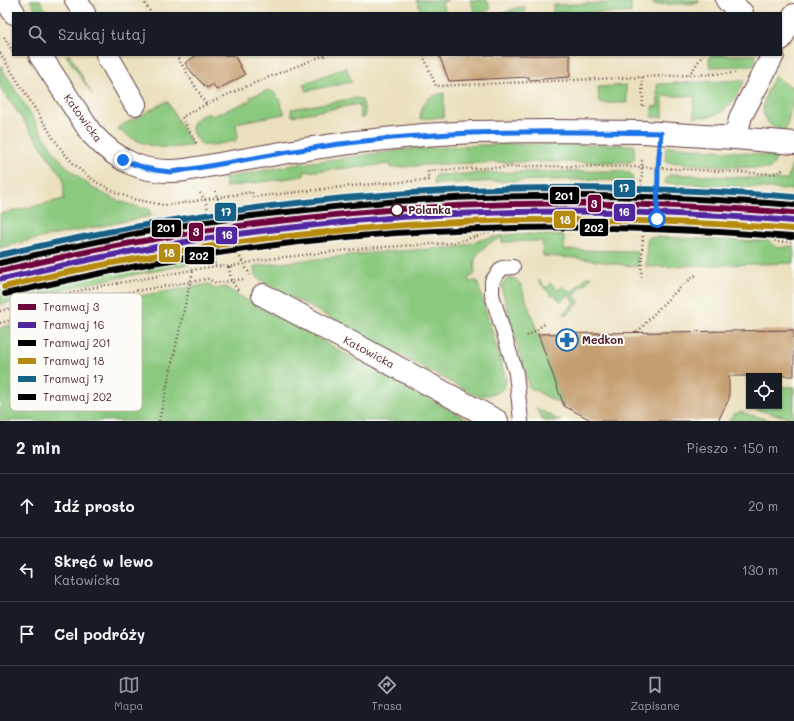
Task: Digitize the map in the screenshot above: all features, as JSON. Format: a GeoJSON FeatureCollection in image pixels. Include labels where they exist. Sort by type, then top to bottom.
{"type":"FeatureCollection","features":[{"type":"Feature","properties":{"kind":"street"},"geometry":{"type":"LineString","coordinates":[[6,0],[13,12]]}},
{"type":"Feature","properties":{"kind":"street"},"geometry":{"type":"LineString","coordinates":[[76,0],[83,12]]}},
{"type":"Feature","properties":{"kind":"street"},"geometry":{"type":"LineString","coordinates":[[727,0],[741,12]]}},
{"type":"Feature","properties":{"kind":"street"},"geometry":{"type":"LineString","coordinates":[[782,37],[794,15]]}},
{"type":"Feature","properties":{"kind":"street","name":"Katowicka"},"geometry":{"type":"LineString","coordinates":[[41,56],[91,133],[101,144],[123,160],[137,166],[158,171],[171,172],[349,143],[423,135],[474,132],[550,131],[661,133],[794,143]]}},
{"type":"Feature","properties":{"kind":"street"},"geometry":{"type":"LineString","coordinates":[[108,56],[135,104]]}},
{"type":"Feature","properties":{"kind":"street"},"geometry":{"type":"LineString","coordinates":[[736,138],[741,116],[772,56]]}},
{"type":"Feature","properties":{"kind":"street","name":"Katowicka"},"geometry":{"type":"LineString","coordinates":[[257,286],[485,415]]}},
{"type":"Feature","properties":{"kind":"lane"},"geometry":{"type":"LineString","coordinates":[[513,267],[502,268],[492,281],[492,295],[516,373],[521,421]]}},
{"type":"Feature","properties":{"kind":"path"},"geometry":{"type":"LineString","coordinates":[[143,0],[150,12]]}},
{"type":"Feature","properties":{"kind":"path"},"geometry":{"type":"LineString","coordinates":[[3,36],[12,50]]}},
{"type":"Feature","properties":{"kind":"path"},"geometry":{"type":"LineString","coordinates":[[177,56],[206,104]]}},
{"type":"Feature","properties":{"kind":"path"},"geometry":{"type":"LineString","coordinates":[[199,148],[182,117],[206,104],[261,80],[322,56]]}},
{"type":"Feature","properties":{"kind":"path"},"geometry":{"type":"LineString","coordinates":[[423,56],[436,86],[742,72]]}},
{"type":"Feature","properties":{"kind":"path"},"geometry":{"type":"LineString","coordinates":[[688,75],[702,56]]}},
{"type":"Feature","properties":{"kind":"path"},"geometry":{"type":"LineString","coordinates":[[642,77],[643,109]]}},
{"type":"Feature","properties":{"kind":"path"},"geometry":{"type":"LineString","coordinates":[[657,232],[658,168],[661,133]]}},
{"type":"Feature","properties":{"kind":"path"},"geometry":{"type":"LineString","coordinates":[[641,276],[643,232],[641,219],[643,152]]}},
{"type":"Feature","properties":{"kind":"path"},"geometry":{"type":"LineString","coordinates":[[217,197],[252,192],[253,197],[353,186],[428,180],[428,171],[493,167],[642,167],[774,174],[782,170],[784,163]]}},
{"type":"Feature","properties":{"kind":"path"},"geometry":{"type":"LineString","coordinates":[[214,186],[217,197],[222,206],[226,235],[232,241],[257,286]]}},
{"type":"Feature","properties":{"kind":"path"},"geometry":{"type":"LineString","coordinates":[[198,190],[207,205],[215,266]]}},
{"type":"Feature","properties":{"kind":"path"},"geometry":{"type":"LineString","coordinates":[[269,242],[280,233],[288,232],[430,218],[430,221],[510,217],[657,219],[728,224],[773,224],[774,239],[776,242],[794,241]]}},
{"type":"Feature","properties":{"kind":"path"},"geometry":{"type":"LineString","coordinates":[[234,246],[269,242],[279,246],[439,232],[486,219]]}},
{"type":"Feature","properties":{"kind":"path"},"geometry":{"type":"LineString","coordinates":[[71,293],[91,288],[215,266],[229,267],[243,263],[276,258],[367,248],[450,243],[506,230],[530,229],[657,232],[755,236],[794,231]]}},
{"type":"Feature","properties":{"kind":"path"},"geometry":{"type":"LineString","coordinates":[[159,421],[193,270]]}},
{"type":"Feature","properties":{"kind":"path"},"geometry":{"type":"LineString","coordinates":[[638,332],[654,313],[686,282],[696,275]]}},
{"type":"Feature","properties":{"kind":"path"},"geometry":{"type":"LineString","coordinates":[[124,293],[208,279],[216,283],[257,286]]}},
{"type":"Feature","properties":{"kind":"path"},"geometry":{"type":"LineString","coordinates":[[0,311],[10,308]]}},
{"type":"Feature","properties":{"kind":"path"},"geometry":{"type":"LineString","coordinates":[[0,323],[10,320]]}},
{"type":"Feature","properties":{"kind":"green space"},"geometry":{"type":"Polygon","coordinates":[[[30,0],[40,0],[46,12],[37,12],[30,0]]]}},
{"type":"Feature","properties":{"kind":"green space"},"geometry":{"type":"Polygon","coordinates":[[[416,0],[448,0],[442,3],[446,12],[422,12],[416,0]]]}},
{"type":"Feature","properties":{"kind":"green space"},"geometry":{"type":"Polygon","coordinates":[[[470,0],[487,0],[491,9],[484,12],[475,12],[470,0]]]}},
{"type":"Feature","properties":{"kind":"green space"},"geometry":{"type":"Polygon","coordinates":[[[651,0],[699,0],[698,3],[654,5],[651,0]]]}},
{"type":"Feature","properties":{"kind":"green space"},"geometry":{"type":"Polygon","coordinates":[[[631,2],[631,12],[553,12],[553,5],[631,2]]]}},
{"type":"Feature","properties":{"kind":"green space"},"geometry":{"type":"Polygon","coordinates":[[[518,7],[525,7],[525,12],[506,12],[518,7]]]}},
{"type":"Feature","properties":{"kind":"green space"},"geometry":{"type":"Polygon","coordinates":[[[67,56],[71,56],[92,94],[67,56]]]}},
{"type":"Feature","properties":{"kind":"green space"},"geometry":{"type":"Polygon","coordinates":[[[711,56],[756,56],[753,66],[710,67],[709,60],[711,56]]]}},
{"type":"Feature","properties":{"kind":"green space"},"geometry":{"type":"Polygon","coordinates":[[[0,65],[54,152],[63,163],[96,190],[122,202],[149,209],[151,216],[35,239],[0,248],[0,214],[64,199],[63,178],[0,87],[0,65]]]}},
{"type":"Feature","properties":{"kind":"green space"},"geometry":{"type":"Polygon","coordinates":[[[346,67],[352,82],[306,91],[303,84],[346,67]]]}},
{"type":"Feature","properties":{"kind":"green space"},"geometry":{"type":"Polygon","coordinates":[[[774,77],[794,88],[794,99],[785,131],[769,124],[764,115],[763,104],[774,77]]]}},
{"type":"Feature","properties":{"kind":"green space"},"geometry":{"type":"Polygon","coordinates":[[[745,80],[732,103],[717,114],[706,117],[694,117],[694,96],[663,96],[663,117],[652,117],[652,107],[658,106],[657,84],[745,80]]]}},
{"type":"Feature","properties":{"kind":"green space"},"geometry":{"type":"Polygon","coordinates":[[[626,85],[627,103],[599,103],[598,87],[626,85]]]}},
{"type":"Feature","properties":{"kind":"green space"},"geometry":{"type":"Polygon","coordinates":[[[268,90],[277,95],[284,114],[236,123],[238,137],[235,141],[215,145],[204,145],[198,142],[194,135],[192,125],[193,122],[200,116],[209,113],[212,116],[251,100],[250,97],[268,90]]]}},
{"type":"Feature","properties":{"kind":"green space"},"geometry":{"type":"Polygon","coordinates":[[[444,93],[444,117],[420,119],[422,108],[426,101],[433,96],[444,93]]]}},
{"type":"Feature","properties":{"kind":"green space"},"geometry":{"type":"Polygon","coordinates":[[[357,98],[361,99],[363,102],[365,114],[361,119],[359,104],[292,116],[291,109],[357,98]]]}},
{"type":"Feature","properties":{"kind":"green space"},"geometry":{"type":"Polygon","coordinates":[[[167,101],[192,145],[171,148],[153,146],[135,140],[117,128],[167,101]]]}},
{"type":"Feature","properties":{"kind":"green space"},"geometry":{"type":"Polygon","coordinates":[[[511,144],[634,145],[635,155],[634,159],[630,162],[516,162],[440,164],[391,168],[390,164],[304,172],[304,176],[226,187],[225,178],[298,164],[410,149],[511,144]]]}},
{"type":"Feature","properties":{"kind":"green space"},"geometry":{"type":"Polygon","coordinates":[[[667,146],[777,157],[769,169],[665,162],[667,146]]]}},
{"type":"Feature","properties":{"kind":"green space"},"geometry":{"type":"Polygon","coordinates":[[[794,158],[794,190],[665,183],[665,179],[669,175],[674,174],[787,180],[794,158]]]}},
{"type":"Feature","properties":{"kind":"green space"},"geometry":{"type":"Polygon","coordinates":[[[515,172],[629,172],[632,175],[633,181],[558,180],[434,184],[434,178],[436,175],[515,172]]]}},
{"type":"Feature","properties":{"kind":"green space"},"geometry":{"type":"Polygon","coordinates":[[[435,193],[435,204],[319,213],[237,223],[236,213],[362,198],[435,193]]]}},
{"type":"Feature","properties":{"kind":"green space"},"geometry":{"type":"Polygon","coordinates":[[[519,234],[564,235],[564,250],[638,251],[637,267],[576,258],[543,256],[542,241],[502,242],[502,238],[490,243],[482,249],[476,256],[475,273],[473,276],[468,277],[470,282],[477,281],[506,379],[503,389],[492,394],[477,396],[267,284],[255,276],[254,266],[369,253],[458,247],[498,236],[519,234]]]}},
{"type":"Feature","properties":{"kind":"green space"},"geometry":{"type":"Polygon","coordinates":[[[650,237],[754,241],[767,240],[778,248],[794,246],[794,263],[646,267],[647,240],[650,237]]]}},
{"type":"Feature","properties":{"kind":"green space"},"geometry":{"type":"Polygon","coordinates":[[[205,240],[205,255],[203,260],[200,262],[91,283],[50,293],[10,293],[10,303],[0,305],[0,281],[38,271],[205,240]]]}},
{"type":"Feature","properties":{"kind":"green space"},"geometry":{"type":"Polygon","coordinates":[[[588,276],[592,277],[574,295],[580,302],[568,314],[563,314],[575,302],[568,295],[561,302],[554,294],[552,296],[538,281],[539,280],[546,288],[551,283],[558,290],[563,286],[570,293],[588,276]]]}},
{"type":"Feature","properties":{"kind":"green space"},"geometry":{"type":"Polygon","coordinates":[[[512,278],[520,283],[564,406],[529,387],[502,289],[505,281],[512,278]]]}},
{"type":"Feature","properties":{"kind":"green space"},"geometry":{"type":"Polygon","coordinates":[[[209,284],[214,289],[226,287],[255,305],[470,421],[0,421],[0,328],[10,325],[10,411],[142,411],[142,296],[209,284]]]}},
{"type":"Feature","properties":{"kind":"green space"},"geometry":{"type":"Polygon","coordinates":[[[782,387],[794,387],[794,419],[756,409],[782,409],[782,387]]]}},
{"type":"Feature","properties":{"kind":"green space"},"geometry":{"type":"Polygon","coordinates":[[[536,408],[561,421],[543,421],[536,408]]]}},
{"type":"Feature","properties":{"kind":"green space"},"geometry":{"type":"Polygon","coordinates":[[[740,412],[773,421],[728,421],[734,414],[740,412]]]}},
{"type":"Feature","properties":{"kind":"building"},"geometry":{"type":"Polygon","coordinates":[[[196,56],[235,56],[245,75],[216,90],[213,84],[207,88],[185,63],[196,56]]]}},
{"type":"Feature","properties":{"kind":"building"},"geometry":{"type":"Polygon","coordinates":[[[439,56],[570,56],[570,77],[529,80],[529,77],[449,81],[439,56]]]}},
{"type":"Feature","properties":{"kind":"building"},"geometry":{"type":"Polygon","coordinates":[[[794,330],[794,376],[782,376],[782,373],[746,373],[746,376],[729,376],[729,399],[718,421],[593,421],[564,406],[538,334],[794,330]]]}},
{"type":"Feature","properties":{"kind":"tram line","name":"17"},"geometry":{"type":"LineString","coordinates":[[0,255],[111,231],[185,218],[260,207],[421,192],[483,189],[607,188],[794,197]]}},
{"type":"Feature","properties":{"kind":"tram line","name":"201"},"geometry":{"type":"LineString","coordinates":[[0,263],[127,235],[259,215],[359,204],[483,197],[608,196],[794,205]]}},
{"type":"Feature","properties":{"kind":"tram line","name":"3"},"geometry":{"type":"LineString","coordinates":[[0,271],[74,254],[167,237],[241,225],[359,212],[483,205],[607,204],[794,213]]}},
{"type":"Feature","properties":{"kind":"tram line","name":"16"},"geometry":{"type":"LineString","coordinates":[[2,279],[76,262],[205,239],[242,233],[359,220],[483,213],[607,212],[793,221]]}},
{"type":"Feature","properties":{"kind":"tram line","name":"18"},"geometry":{"type":"LineString","coordinates":[[4,287],[133,259],[261,239],[360,228],[483,221],[607,220],[793,229]]}},
{"type":"Feature","properties":{"kind":"tram line","name":"202"},"geometry":{"type":"LineString","coordinates":[[5,294],[153,263],[208,254],[299,242],[422,231],[607,228],[792,237]]}},
{"type":"Feature","properties":{"kind":"place","name":"Polanka"},"geometry":{"type":"Point","coordinates":[397,210]}},
{"type":"Feature","properties":{"kind":"place","name":"Medkon"},"geometry":{"type":"Point","coordinates":[567,340]}},
{"type":"Feature","properties":{"kind":"route"},"geometry":{"type":"LineString","coordinates":[[123,160],[148,169],[171,172],[299,150],[423,135],[474,132],[550,131],[661,133],[658,168],[657,219]]}}]}
